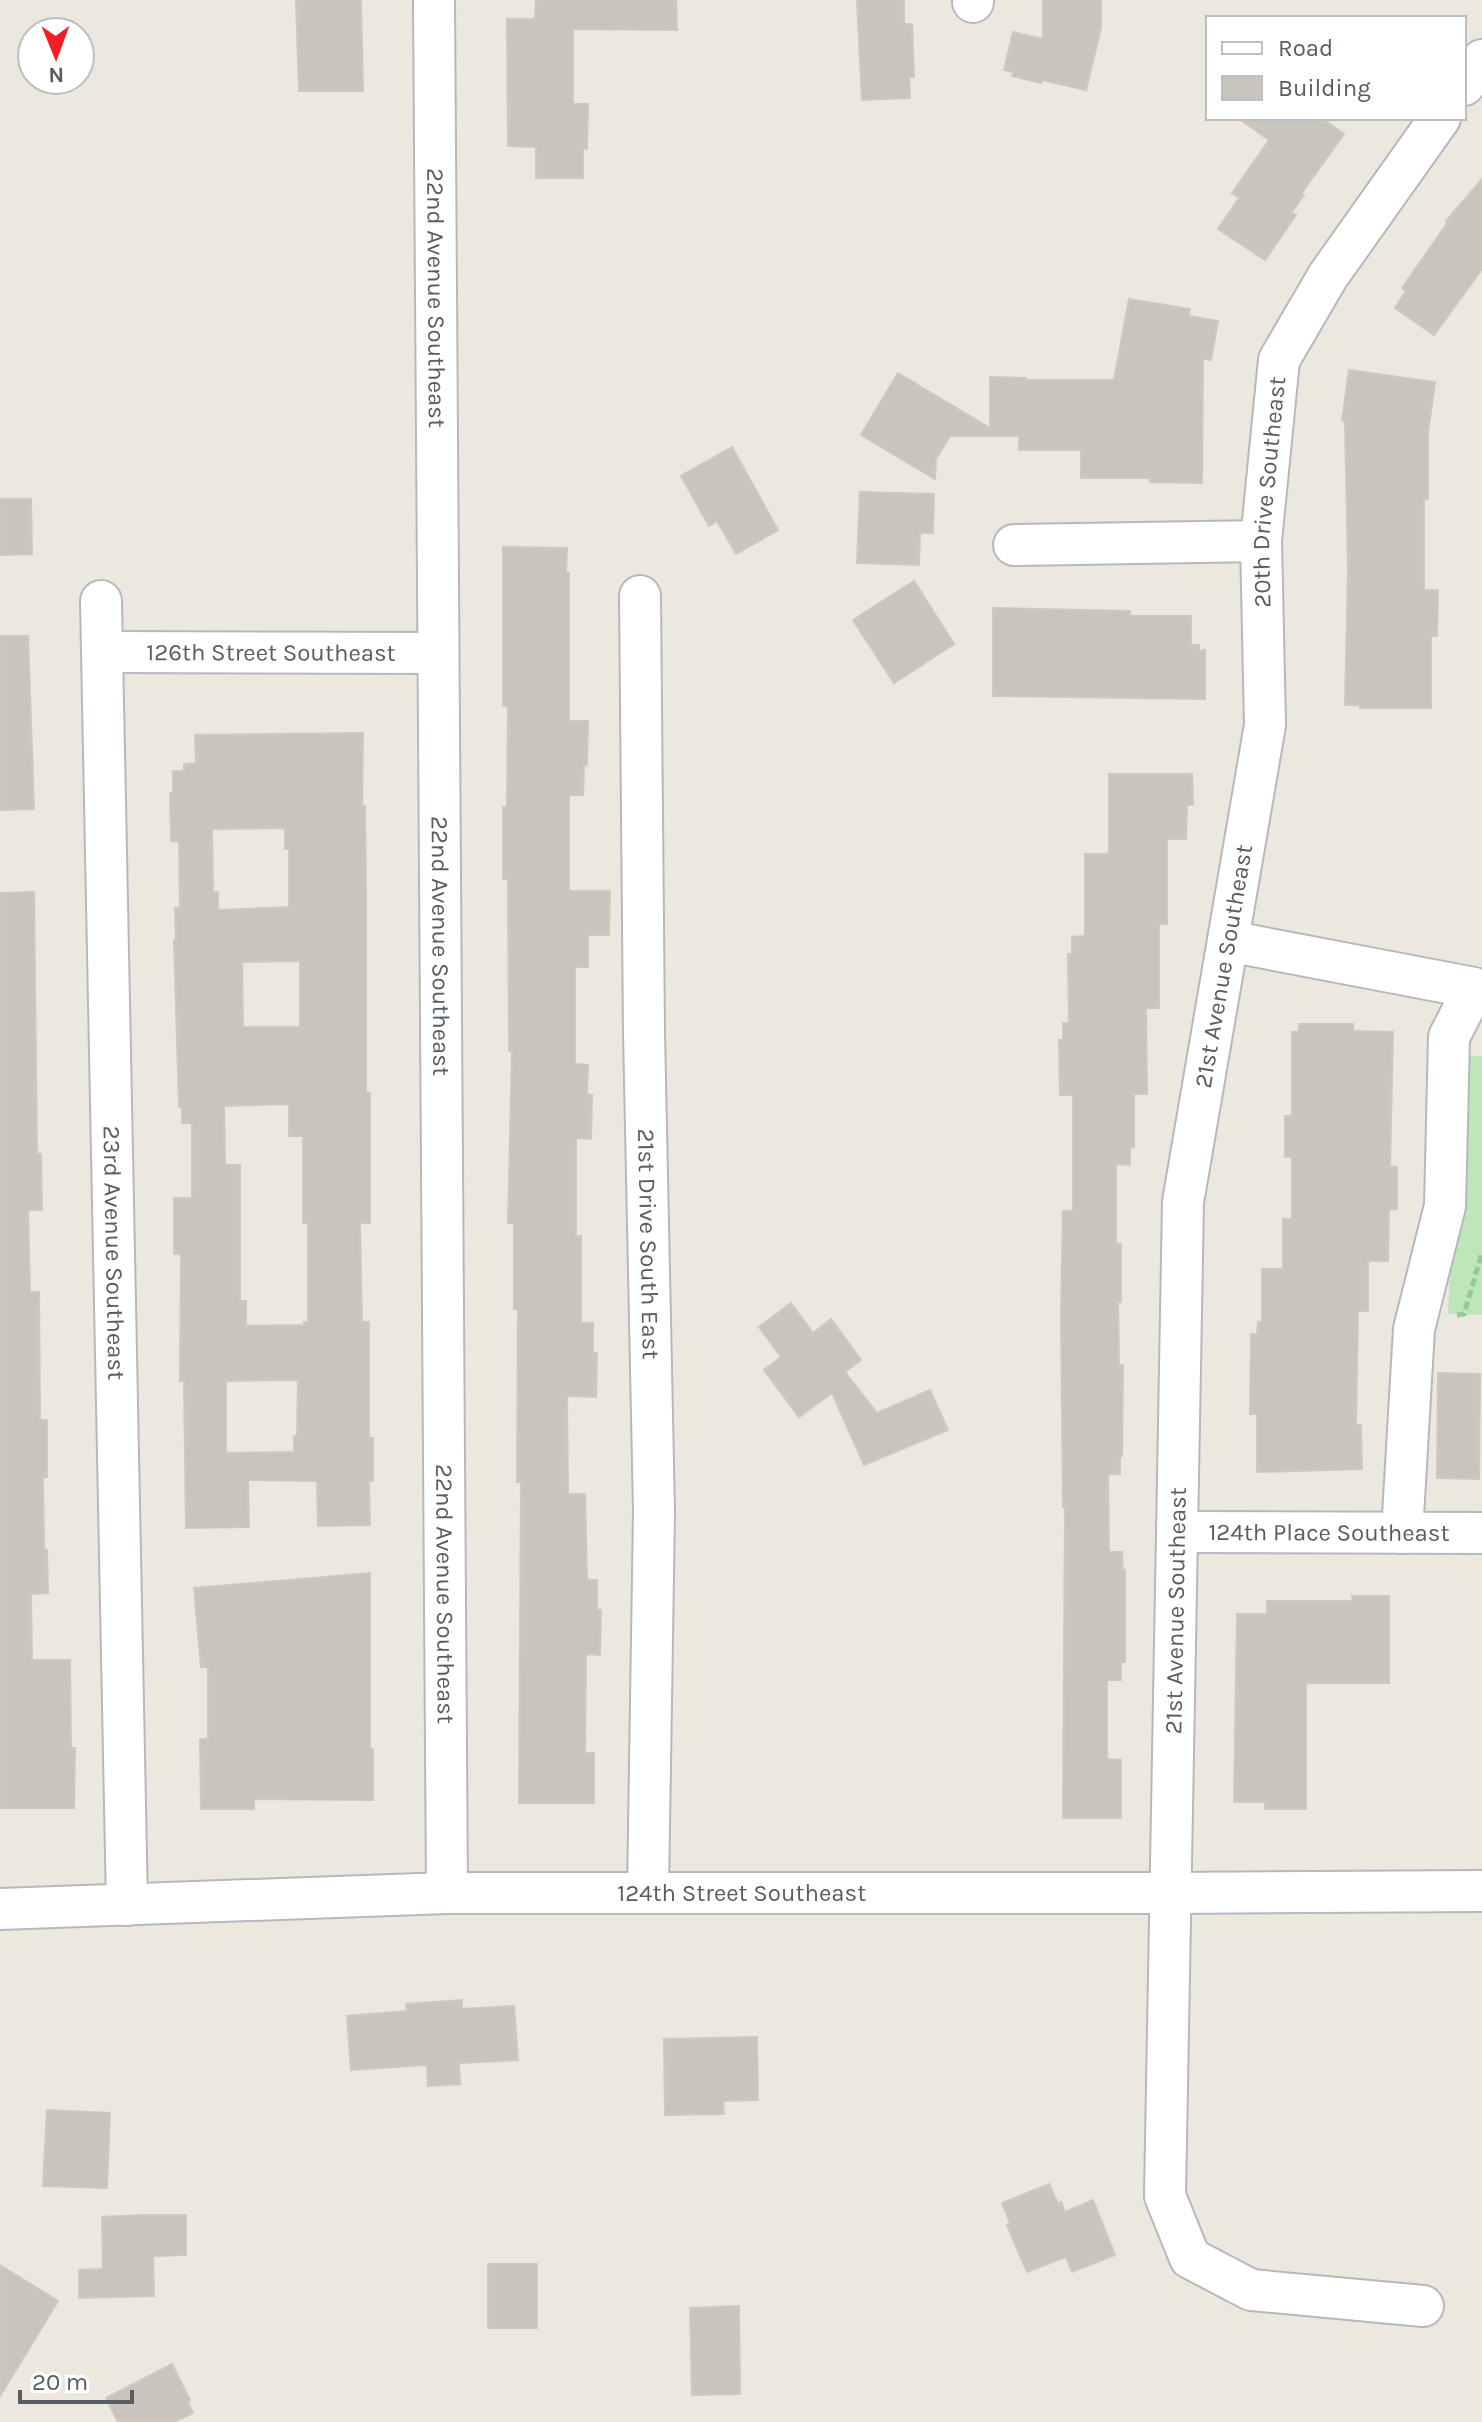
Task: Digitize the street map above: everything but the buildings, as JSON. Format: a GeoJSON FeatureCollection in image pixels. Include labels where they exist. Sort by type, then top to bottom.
{"type":"FeatureCollection","features":[{"type":"Feature","properties":{"kind":"street","name":"22nd Avenue Southeast"},"geometry":{"type":"LineString","coordinates":[[434,0],[447,1893]]}},
{"type":"Feature","properties":{"kind":"street"},"geometry":{"type":"LineString","coordinates":[[1466,82],[1482,60]]}},
{"type":"Feature","properties":{"kind":"street","name":"20th Drive Southeast"},"geometry":{"type":"LineString","coordinates":[[1265,725],[1261,541],[1279,360],[1328,276],[1439,120]]}},
{"type":"Feature","properties":{"kind":"street"},"geometry":{"type":"LineString","coordinates":[[1014,545],[1261,541]]}},
{"type":"Feature","properties":{"kind":"street","name":"21st Drive South East"},"geometry":{"type":"LineString","coordinates":[[640,596],[644,1032],[654,1511],[648,1892]]}},
{"type":"Feature","properties":{"kind":"street","name":"23rd Avenue Southeast"},"geometry":{"type":"LineString","coordinates":[[101,601],[127,1905]]}},
{"type":"Feature","properties":{"kind":"street","name":"126th Street Southeast"},"geometry":{"type":"LineString","coordinates":[[103,652],[438,653]]}},
{"type":"Feature","properties":{"kind":"street","name":"21st Avenue Southeast"},"geometry":{"type":"LineString","coordinates":[[1265,725],[1183,1202],[1165,2196],[1190,2258],[1251,2290],[1423,2306]]}},
{"type":"Feature","properties":{"kind":"street"},"geometry":{"type":"LineString","coordinates":[[1228,941],[1474,988],[1449,1037],[1445,1206],[1414,1329],[1402,1533]]}},
{"type":"Feature","properties":{"kind":"street","name":"124th Place Southeast"},"geometry":{"type":"LineString","coordinates":[[1177,1532],[1482,1533]]}},
{"type":"Feature","properties":{"kind":"street","name":"124th Street Southeast"},"geometry":{"type":"LineString","coordinates":[[0,1909],[447,1893],[1482,1891]]}},
{"type":"Feature","properties":{"kind":"green space"},"geometry":{"type":"Polygon","coordinates":[[[1459,1055],[1482,1056],[1482,1315],[1448,1314],[1459,1055]]]}}]}
